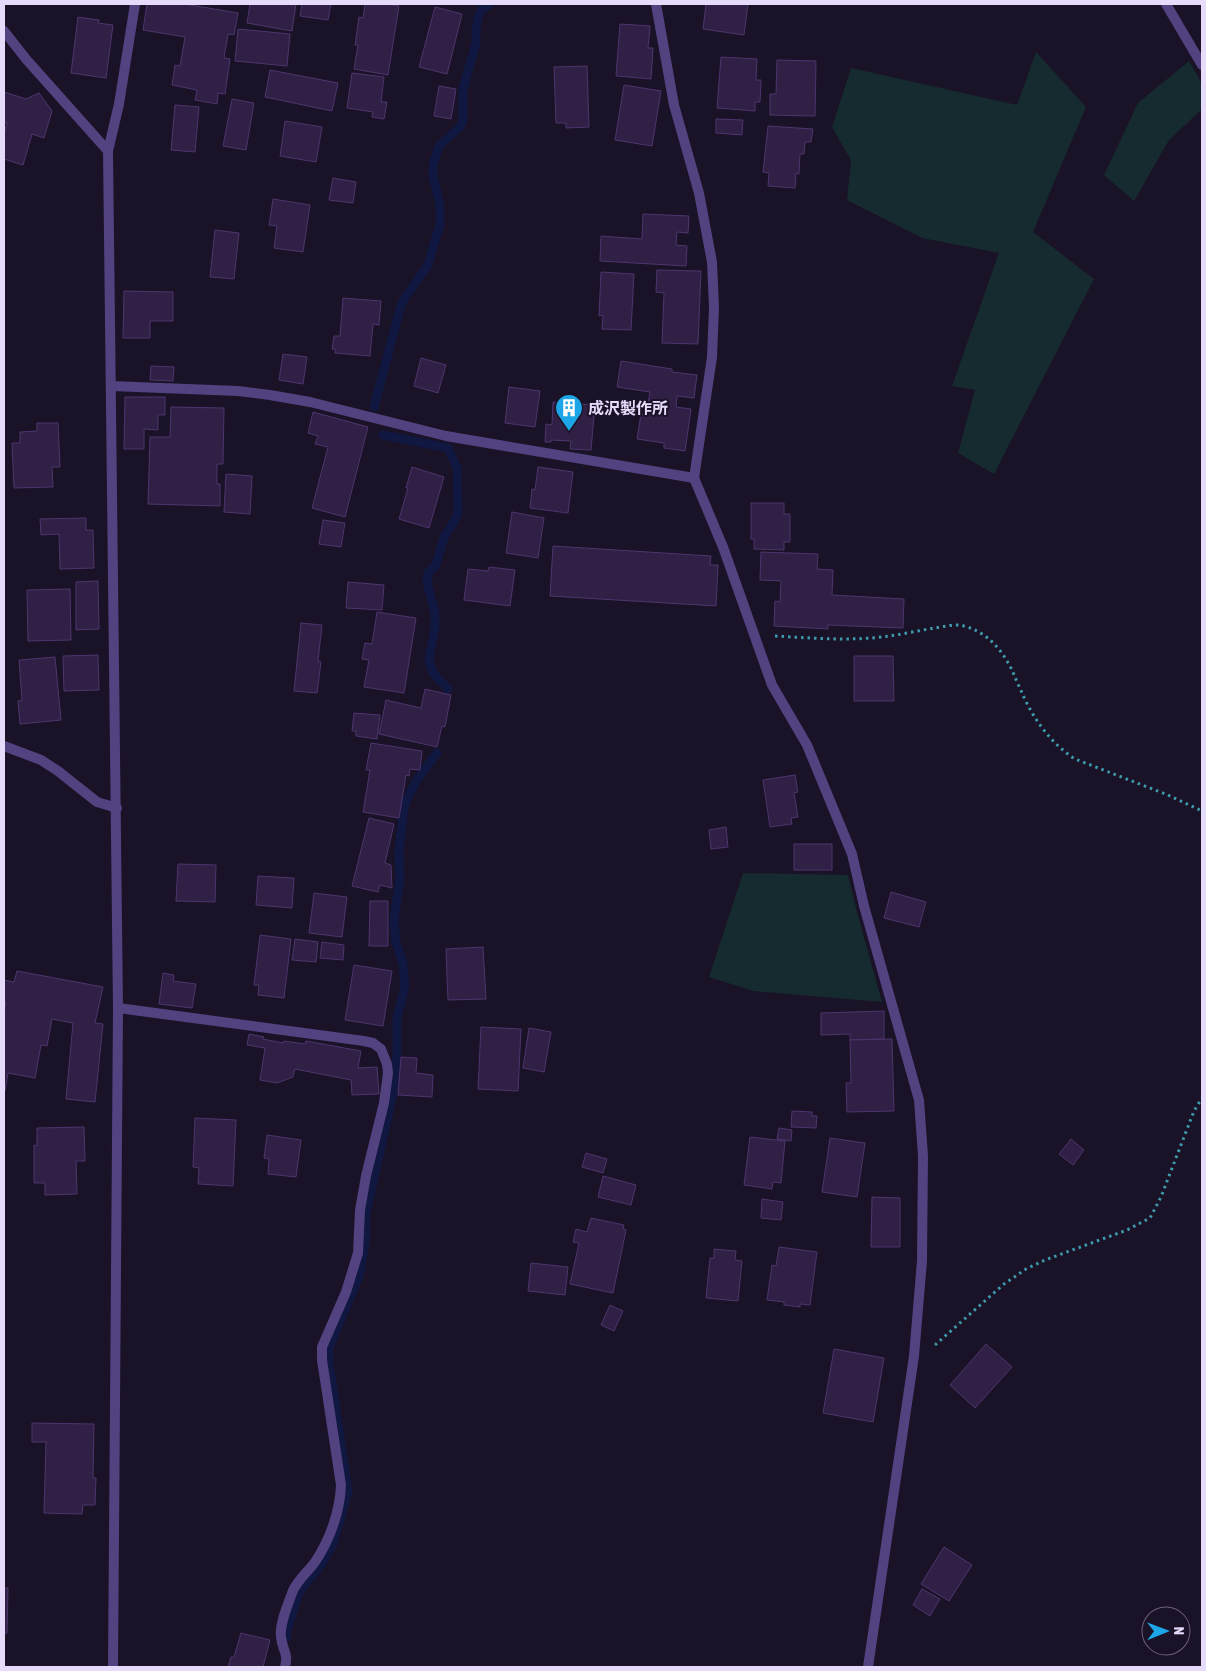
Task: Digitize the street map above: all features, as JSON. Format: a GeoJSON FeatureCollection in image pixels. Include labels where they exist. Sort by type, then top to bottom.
{"type":"FeatureCollection","features":[{"type":"Feature","properties":{"kind":"street"},"geometry":{"type":"LineString","coordinates":[[113,1667],[118,1008],[108,151],[120,104],[136,4]]}},
{"type":"Feature","properties":{"kind":"street"},"geometry":{"type":"LineString","coordinates":[[656,4],[674,105],[699,193],[712,262],[714,308],[712,357],[694,478],[723,547],[772,685],[808,745],[852,854],[864,906],[919,1100],[923,1156],[922,1261],[914,1356],[868,1667]]}},
{"type":"Feature","properties":{"kind":"street"},"geometry":{"type":"LineString","coordinates":[[1166,4],[1202,66]]}},
{"type":"Feature","properties":{"kind":"street"},"geometry":{"type":"LineString","coordinates":[[4,31],[26,59],[108,151]]}},
{"type":"Feature","properties":{"kind":"street"},"geometry":{"type":"LineString","coordinates":[[111,386],[238,391],[278,396],[310,402],[446,436],[694,478]]}},
{"type":"Feature","properties":{"kind":"street"},"geometry":{"type":"LineString","coordinates":[[4,746],[41,760],[97,802],[117,808]]}},
{"type":"Feature","properties":{"kind":"street"},"geometry":{"type":"LineString","coordinates":[[118,1008],[374,1043],[381,1049],[387,1064],[388,1073],[384,1103],[366,1176],[360,1210],[358,1253],[346,1292],[322,1347],[322,1360],[342,1485],[341,1496],[328,1540],[316,1561],[293,1590],[282,1626],[281,1637],[286,1654],[285,1667]]}},
{"type":"Feature","properties":{"kind":"path"},"geometry":{"type":"LineString","coordinates":[[753,635],[846,639],[881,637],[950,625],[963,625],[988,638],[1001,650],[1013,670],[1019,688],[1031,712],[1050,738],[1065,753],[1075,759],[1168,795],[1202,811]]}},
{"type":"Feature","properties":{"kind":"path"},"geometry":{"type":"LineString","coordinates":[[914,1356],[936,1344],[1004,1284],[1026,1269],[1045,1260],[1119,1234],[1150,1218],[1161,1197],[1194,1111],[1202,1098]]}},
{"type":"Feature","properties":{"kind":"green space"},"geometry":{"type":"Polygon","coordinates":[[[1036,52],[1086,107],[1033,232],[1094,279],[994,474],[958,453],[975,390],[952,386],[999,253],[922,238],[847,200],[851,160],[832,127],[851,68],[1017,105],[1036,52]]]}},
{"type":"Feature","properties":{"kind":"green space"},"geometry":{"type":"Polygon","coordinates":[[[1189,61],[1202,84],[1202,109],[1169,140],[1134,201],[1104,175],[1138,103],[1189,61]]]}},
{"type":"Feature","properties":{"kind":"green space"},"geometry":{"type":"Polygon","coordinates":[[[743,873],[848,875],[882,1002],[753,991],[709,977],[743,873]]]}},
{"type":"Feature","properties":{"kind":"building"},"geometry":{"type":"Polygon","coordinates":[[[147,4],[184,4],[238,13],[234,35],[228,34],[224,58],[230,59],[225,94],[218,93],[217,104],[195,100],[197,90],[172,85],[175,65],[180,66],[185,37],[143,30],[147,4]]]}},
{"type":"Feature","properties":{"kind":"building"},"geometry":{"type":"Polygon","coordinates":[[[250,4],[296,4],[292,31],[247,23],[250,4]]]}},
{"type":"Feature","properties":{"kind":"building"},"geometry":{"type":"Polygon","coordinates":[[[302,4],[331,4],[328,20],[300,16],[302,4]]]}},
{"type":"Feature","properties":{"kind":"building"},"geometry":{"type":"Polygon","coordinates":[[[365,4],[399,6],[388,75],[354,69],[358,45],[355,45],[359,17],[363,18],[365,4]]]}},
{"type":"Feature","properties":{"kind":"building"},"geometry":{"type":"Polygon","coordinates":[[[706,4],[748,4],[744,35],[703,29],[706,4]]]}},
{"type":"Feature","properties":{"kind":"building"},"geometry":{"type":"Polygon","coordinates":[[[435,7],[462,14],[447,74],[419,67],[435,7]]]}},
{"type":"Feature","properties":{"kind":"building"},"geometry":{"type":"Polygon","coordinates":[[[78,17],[99,20],[98,23],[113,25],[106,78],[71,73],[78,17]]]}},
{"type":"Feature","properties":{"kind":"building"},"geometry":{"type":"Polygon","coordinates":[[[620,24],[650,26],[648,48],[653,48],[651,79],[616,76],[620,24]]]}},
{"type":"Feature","properties":{"kind":"building"},"geometry":{"type":"Polygon","coordinates":[[[238,29],[290,34],[287,66],[235,61],[238,29]]]}},
{"type":"Feature","properties":{"kind":"building"},"geometry":{"type":"Polygon","coordinates":[[[721,57],[757,59],[756,80],[761,80],[760,102],[755,102],[755,111],[717,108],[721,57]]]}},
{"type":"Feature","properties":{"kind":"building"},"geometry":{"type":"Polygon","coordinates":[[[777,60],[816,61],[815,116],[770,115],[770,94],[776,94],[777,60]]]}},
{"type":"Feature","properties":{"kind":"building"},"geometry":{"type":"Polygon","coordinates":[[[587,66],[589,127],[566,128],[566,123],[556,123],[554,67],[587,66]]]}},
{"type":"Feature","properties":{"kind":"building"},"geometry":{"type":"Polygon","coordinates":[[[270,70],[338,83],[332,111],[265,97],[270,70]]]}},
{"type":"Feature","properties":{"kind":"building"},"geometry":{"type":"Polygon","coordinates":[[[352,73],[384,77],[381,102],[387,102],[384,119],[372,117],[373,112],[347,108],[352,73]]]}},
{"type":"Feature","properties":{"kind":"building"},"geometry":{"type":"Polygon","coordinates":[[[624,85],[661,91],[652,146],[615,140],[624,85]]]}},
{"type":"Feature","properties":{"kind":"building"},"geometry":{"type":"Polygon","coordinates":[[[439,86],[456,89],[451,119],[434,116],[439,86]]]}},
{"type":"Feature","properties":{"kind":"building"},"geometry":{"type":"Polygon","coordinates":[[[4,92],[26,99],[39,93],[52,111],[44,138],[32,134],[23,165],[4,159],[4,134],[7,123],[4,122],[4,92]]]}},
{"type":"Feature","properties":{"kind":"building"},"geometry":{"type":"Polygon","coordinates":[[[232,99],[254,103],[246,150],[223,146],[232,99]]]}},
{"type":"Feature","properties":{"kind":"building"},"geometry":{"type":"Polygon","coordinates":[[[175,105],[199,107],[195,152],[171,150],[175,105]]]}},
{"type":"Feature","properties":{"kind":"building"},"geometry":{"type":"Polygon","coordinates":[[[716,119],[743,120],[742,135],[716,133],[716,119]]]}},
{"type":"Feature","properties":{"kind":"building"},"geometry":{"type":"Polygon","coordinates":[[[285,121],[322,127],[316,162],[280,156],[285,121]]]}},
{"type":"Feature","properties":{"kind":"building"},"geometry":{"type":"Polygon","coordinates":[[[768,126],[813,129],[811,142],[805,142],[804,154],[800,154],[799,174],[796,173],[795,188],[768,186],[769,173],[763,172],[768,126]]]}},
{"type":"Feature","properties":{"kind":"building"},"geometry":{"type":"Polygon","coordinates":[[[333,178],[356,182],[353,203],[329,200],[333,178]]]}},
{"type":"Feature","properties":{"kind":"building"},"geometry":{"type":"Polygon","coordinates":[[[273,199],[310,205],[303,252],[274,248],[277,226],[269,225],[273,199]]]}},
{"type":"Feature","properties":{"kind":"building"},"geometry":{"type":"Polygon","coordinates":[[[643,214],[689,216],[688,233],[677,232],[676,245],[687,246],[686,266],[600,261],[601,236],[642,239],[643,214]]]}},
{"type":"Feature","properties":{"kind":"building"},"geometry":{"type":"Polygon","coordinates":[[[215,230],[239,233],[234,279],[210,277],[215,230]]]}},
{"type":"Feature","properties":{"kind":"building"},"geometry":{"type":"Polygon","coordinates":[[[657,270],[701,271],[698,344],[662,343],[664,293],[656,292],[657,270]]]}},
{"type":"Feature","properties":{"kind":"building"},"geometry":{"type":"Polygon","coordinates":[[[601,272],[634,274],[631,330],[602,329],[603,315],[599,316],[601,272]]]}},
{"type":"Feature","properties":{"kind":"building"},"geometry":{"type":"Polygon","coordinates":[[[124,291],[173,292],[173,321],[150,321],[150,338],[123,338],[124,291]]]}},
{"type":"Feature","properties":{"kind":"building"},"geometry":{"type":"Polygon","coordinates":[[[343,298],[381,301],[379,325],[373,324],[370,356],[335,353],[335,349],[332,349],[334,336],[340,336],[343,298]]]}},
{"type":"Feature","properties":{"kind":"building"},"geometry":{"type":"Polygon","coordinates":[[[283,354],[307,357],[303,384],[279,380],[283,354]]]}},
{"type":"Feature","properties":{"kind":"building"},"geometry":{"type":"Polygon","coordinates":[[[421,358],[446,365],[438,393],[414,386],[421,358]]]}},
{"type":"Feature","properties":{"kind":"building"},"geometry":{"type":"Polygon","coordinates":[[[621,361],[672,369],[672,372],[697,375],[694,398],[677,396],[676,407],[691,409],[685,451],[664,448],[664,443],[637,439],[641,414],[646,415],[650,392],[617,387],[621,361]]]}},
{"type":"Feature","properties":{"kind":"building"},"geometry":{"type":"Polygon","coordinates":[[[151,366],[174,367],[173,381],[150,380],[151,366]]]}},
{"type":"Feature","properties":{"kind":"building"},"geometry":{"type":"Polygon","coordinates":[[[509,387],[540,391],[535,427],[505,423],[509,387]]]}},
{"type":"Feature","properties":{"kind":"building"},"geometry":{"type":"Polygon","coordinates":[[[125,397],[165,397],[165,415],[158,415],[158,430],[144,429],[144,449],[124,449],[125,397]]]}},
{"type":"Feature","properties":{"kind":"building","name":"成沢製作所"},"geometry":{"type":"Polygon","coordinates":[[[553,402],[595,405],[591,450],[570,449],[571,441],[551,440],[551,442],[545,442],[546,424],[552,425],[553,402]]]}},
{"type":"Feature","properties":{"kind":"building"},"geometry":{"type":"Polygon","coordinates":[[[171,407],[224,408],[223,464],[217,464],[217,484],[220,484],[220,506],[148,504],[150,437],[170,437],[171,407]]]}},
{"type":"Feature","properties":{"kind":"building"},"geometry":{"type":"Polygon","coordinates":[[[313,412],[368,427],[345,517],[312,508],[328,447],[315,444],[318,436],[308,433],[313,412]]]}},
{"type":"Feature","properties":{"kind":"building"},"geometry":{"type":"Polygon","coordinates":[[[37,423],[58,423],[60,467],[52,467],[53,487],[14,488],[12,443],[20,443],[20,432],[37,431],[37,423]]]}},
{"type":"Feature","properties":{"kind":"building"},"geometry":{"type":"Polygon","coordinates":[[[412,467],[444,477],[429,528],[399,519],[412,467]]]}},
{"type":"Feature","properties":{"kind":"building"},"geometry":{"type":"Polygon","coordinates":[[[538,467],[573,472],[568,513],[530,508],[532,489],[535,490],[538,467]]]}},
{"type":"Feature","properties":{"kind":"building"},"geometry":{"type":"Polygon","coordinates":[[[226,474],[252,476],[250,514],[224,512],[226,474]]]}},
{"type":"Feature","properties":{"kind":"building"},"geometry":{"type":"Polygon","coordinates":[[[751,503],[784,503],[784,514],[790,514],[790,542],[784,542],[784,550],[754,549],[754,539],[751,539],[751,503]]]}},
{"type":"Feature","properties":{"kind":"building"},"geometry":{"type":"Polygon","coordinates":[[[512,512],[544,518],[538,558],[506,553],[512,512]]]}},
{"type":"Feature","properties":{"kind":"building"},"geometry":{"type":"Polygon","coordinates":[[[86,518],[86,530],[93,530],[94,568],[60,569],[59,534],[41,535],[40,519],[86,518]]]}},
{"type":"Feature","properties":{"kind":"building"},"geometry":{"type":"Polygon","coordinates":[[[323,520],[345,523],[341,547],[319,544],[323,520]]]}},
{"type":"Feature","properties":{"kind":"building"},"geometry":{"type":"Polygon","coordinates":[[[553,546],[711,556],[710,565],[718,565],[716,606],[550,596],[553,546]]]}},
{"type":"Feature","properties":{"kind":"building"},"geometry":{"type":"Polygon","coordinates":[[[761,552],[818,554],[817,569],[833,570],[832,595],[904,599],[903,628],[828,625],[828,629],[774,626],[775,601],[780,602],[781,581],[760,580],[761,552]]]}},
{"type":"Feature","properties":{"kind":"building"},"geometry":{"type":"Polygon","coordinates":[[[489,567],[515,570],[510,606],[464,600],[468,569],[488,571],[489,567]]]}},
{"type":"Feature","properties":{"kind":"building"},"geometry":{"type":"Polygon","coordinates":[[[98,581],[99,629],[76,630],[76,582],[98,581]]]}},
{"type":"Feature","properties":{"kind":"building"},"geometry":{"type":"Polygon","coordinates":[[[348,582],[384,585],[382,610],[346,608],[348,582]]]}},
{"type":"Feature","properties":{"kind":"building"},"geometry":{"type":"Polygon","coordinates":[[[70,589],[71,640],[28,641],[27,590],[70,589]]]}},
{"type":"Feature","properties":{"kind":"building"},"geometry":{"type":"Polygon","coordinates":[[[377,612],[416,618],[404,693],[364,687],[369,660],[362,659],[365,643],[372,644],[377,612]]]}},
{"type":"Feature","properties":{"kind":"building"},"geometry":{"type":"Polygon","coordinates":[[[301,623],[322,625],[318,661],[321,662],[317,693],[294,691],[301,623]]]}},
{"type":"Feature","properties":{"kind":"building"},"geometry":{"type":"Polygon","coordinates":[[[98,655],[99,690],[64,691],[63,656],[98,655]]]}},
{"type":"Feature","properties":{"kind":"building"},"geometry":{"type":"Polygon","coordinates":[[[854,656],[893,656],[894,701],[854,701],[854,656]]]}},
{"type":"Feature","properties":{"kind":"building"},"geometry":{"type":"Polygon","coordinates":[[[55,657],[61,720],[20,724],[18,701],[22,700],[19,660],[55,657]]]}},
{"type":"Feature","properties":{"kind":"building"},"geometry":{"type":"Polygon","coordinates":[[[425,689],[451,695],[445,727],[442,726],[437,747],[379,734],[386,700],[421,708],[425,689]]]}},
{"type":"Feature","properties":{"kind":"building"},"geometry":{"type":"Polygon","coordinates":[[[354,713],[380,715],[377,739],[356,736],[356,731],[352,731],[354,713]]]}},
{"type":"Feature","properties":{"kind":"building"},"geometry":{"type":"Polygon","coordinates":[[[371,743],[422,751],[420,770],[410,769],[409,776],[406,775],[399,818],[363,812],[370,770],[366,770],[371,743]]]}},
{"type":"Feature","properties":{"kind":"building"},"geometry":{"type":"Polygon","coordinates":[[[795,775],[798,792],[794,793],[798,817],[791,818],[792,824],[770,827],[763,780],[795,775]]]}},
{"type":"Feature","properties":{"kind":"building"},"geometry":{"type":"Polygon","coordinates":[[[369,818],[394,824],[385,863],[391,865],[392,888],[380,885],[378,892],[352,886],[369,818]]]}},
{"type":"Feature","properties":{"kind":"building"},"geometry":{"type":"Polygon","coordinates":[[[726,827],[728,847],[711,849],[709,830],[726,827]]]}},
{"type":"Feature","properties":{"kind":"building"},"geometry":{"type":"Polygon","coordinates":[[[794,844],[832,844],[832,870],[794,870],[794,844]]]}},
{"type":"Feature","properties":{"kind":"building"},"geometry":{"type":"Polygon","coordinates":[[[178,864],[216,865],[215,902],[176,901],[178,864]]]}},
{"type":"Feature","properties":{"kind":"building"},"geometry":{"type":"Polygon","coordinates":[[[258,876],[294,878],[292,908],[256,905],[258,876]]]}},
{"type":"Feature","properties":{"kind":"building"},"geometry":{"type":"Polygon","coordinates":[[[891,892],[926,902],[919,927],[884,918],[891,892]]]}},
{"type":"Feature","properties":{"kind":"building"},"geometry":{"type":"Polygon","coordinates":[[[314,893],[347,897],[342,937],[309,933],[314,893]]]}},
{"type":"Feature","properties":{"kind":"building"},"geometry":{"type":"Polygon","coordinates":[[[370,901],[388,901],[388,946],[369,946],[370,901]]]}},
{"type":"Feature","properties":{"kind":"building"},"geometry":{"type":"Polygon","coordinates":[[[260,935],[291,939],[284,998],[258,995],[259,985],[254,985],[260,935]]]}},
{"type":"Feature","properties":{"kind":"building"},"geometry":{"type":"Polygon","coordinates":[[[295,939],[318,942],[316,962],[292,960],[295,939]]]}},
{"type":"Feature","properties":{"kind":"building"},"geometry":{"type":"Polygon","coordinates":[[[322,942],[344,945],[343,960],[320,958],[322,942]]]}},
{"type":"Feature","properties":{"kind":"building"},"geometry":{"type":"Polygon","coordinates":[[[483,947],[486,999],[448,1000],[446,949],[483,947]]]}},
{"type":"Feature","properties":{"kind":"building"},"geometry":{"type":"Polygon","coordinates":[[[354,965],[392,971],[383,1026],[345,1020],[354,965]]]}},
{"type":"Feature","properties":{"kind":"building"},"geometry":{"type":"Polygon","coordinates":[[[17,971],[103,987],[95,1023],[103,1024],[95,1102],[66,1099],[73,1023],[52,1019],[47,1046],[41,1045],[35,1078],[8,1073],[4,1090],[4,1013],[6,1002],[4,1001],[4,980],[14,982],[17,971]]]}},
{"type":"Feature","properties":{"kind":"building"},"geometry":{"type":"Polygon","coordinates":[[[163,973],[174,975],[173,981],[196,984],[192,1008],[159,1004],[163,973]]]}},
{"type":"Feature","properties":{"kind":"building"},"geometry":{"type":"Polygon","coordinates":[[[884,1011],[884,1039],[850,1040],[850,1034],[821,1035],[821,1013],[884,1011]]]}},
{"type":"Feature","properties":{"kind":"building"},"geometry":{"type":"Polygon","coordinates":[[[481,1027],[521,1029],[518,1091],[478,1089],[481,1027]]]}},
{"type":"Feature","properties":{"kind":"building"},"geometry":{"type":"Polygon","coordinates":[[[529,1028],[551,1032],[544,1072],[523,1068],[529,1028]]]}},
{"type":"Feature","properties":{"kind":"building"},"geometry":{"type":"Polygon","coordinates":[[[249,1034],[283,1043],[284,1041],[305,1044],[306,1041],[361,1051],[358,1068],[377,1067],[379,1094],[352,1095],[351,1080],[295,1069],[293,1077],[277,1083],[260,1080],[265,1048],[247,1045],[249,1034]]]}},
{"type":"Feature","properties":{"kind":"building"},"geometry":{"type":"Polygon","coordinates":[[[892,1039],[894,1111],[847,1112],[846,1083],[851,1083],[850,1040],[892,1039]]]}},
{"type":"Feature","properties":{"kind":"building"},"geometry":{"type":"Polygon","coordinates":[[[401,1057],[417,1058],[416,1073],[433,1075],[432,1097],[398,1095],[401,1057]]]}},
{"type":"Feature","properties":{"kind":"building"},"geometry":{"type":"Polygon","coordinates":[[[792,1111],[812,1112],[812,1116],[817,1116],[816,1128],[791,1127],[792,1111]]]}},
{"type":"Feature","properties":{"kind":"building"},"geometry":{"type":"Polygon","coordinates":[[[195,1118],[236,1120],[233,1186],[198,1184],[199,1168],[193,1167],[195,1118]]]}},
{"type":"Feature","properties":{"kind":"building"},"geometry":{"type":"Polygon","coordinates":[[[84,1127],[85,1161],[76,1161],[77,1194],[45,1195],[45,1183],[34,1183],[34,1145],[37,1146],[37,1128],[84,1127]]]}},
{"type":"Feature","properties":{"kind":"building"},"geometry":{"type":"Polygon","coordinates":[[[779,1128],[792,1130],[791,1141],[777,1139],[779,1128]]]}},
{"type":"Feature","properties":{"kind":"building"},"geometry":{"type":"Polygon","coordinates":[[[267,1135],[301,1140],[296,1177],[268,1174],[269,1159],[264,1158],[267,1135]]]}},
{"type":"Feature","properties":{"kind":"building"},"geometry":{"type":"Polygon","coordinates":[[[750,1137],[785,1141],[781,1183],[773,1182],[772,1189],[744,1185],[750,1137]]]}},
{"type":"Feature","properties":{"kind":"building"},"geometry":{"type":"Polygon","coordinates":[[[830,1138],[865,1143],[857,1197],[822,1192],[830,1138]]]}},
{"type":"Feature","properties":{"kind":"building"},"geometry":{"type":"Polygon","coordinates":[[[1071,1139],[1084,1150],[1073,1165],[1059,1154],[1071,1139]]]}},
{"type":"Feature","properties":{"kind":"building"},"geometry":{"type":"Polygon","coordinates":[[[586,1153],[607,1159],[603,1173],[582,1167],[586,1153]]]}},
{"type":"Feature","properties":{"kind":"building"},"geometry":{"type":"Polygon","coordinates":[[[603,1176],[636,1185],[631,1205],[598,1197],[603,1176]]]}},
{"type":"Feature","properties":{"kind":"building"},"geometry":{"type":"Polygon","coordinates":[[[872,1197],[900,1198],[900,1247],[871,1247],[872,1197]]]}},
{"type":"Feature","properties":{"kind":"building"},"geometry":{"type":"Polygon","coordinates":[[[762,1199],[783,1202],[781,1220],[761,1218],[762,1199]]]}},
{"type":"Feature","properties":{"kind":"building"},"geometry":{"type":"Polygon","coordinates":[[[591,1218],[624,1225],[623,1229],[626,1230],[613,1293],[570,1284],[579,1243],[573,1242],[576,1229],[587,1232],[591,1218]]]}},
{"type":"Feature","properties":{"kind":"building"},"geometry":{"type":"Polygon","coordinates":[[[779,1247],[817,1252],[810,1305],[800,1304],[800,1307],[784,1305],[784,1302],[767,1300],[772,1265],[776,1266],[779,1247]]]}},
{"type":"Feature","properties":{"kind":"building"},"geometry":{"type":"Polygon","coordinates":[[[714,1249],[736,1251],[735,1260],[742,1261],[738,1301],[706,1298],[710,1258],[714,1258],[714,1249]]]}},
{"type":"Feature","properties":{"kind":"building"},"geometry":{"type":"Polygon","coordinates":[[[531,1263],[568,1267],[565,1295],[528,1291],[531,1263]]]}},
{"type":"Feature","properties":{"kind":"building"},"geometry":{"type":"Polygon","coordinates":[[[610,1305],[623,1311],[614,1331],[601,1325],[610,1305]]]}},
{"type":"Feature","properties":{"kind":"building"},"geometry":{"type":"Polygon","coordinates":[[[986,1344],[1012,1367],[975,1408],[950,1385],[986,1344]]]}},
{"type":"Feature","properties":{"kind":"building"},"geometry":{"type":"Polygon","coordinates":[[[834,1349],[884,1358],[873,1422],[823,1413],[834,1349]]]}},
{"type":"Feature","properties":{"kind":"building"},"geometry":{"type":"Polygon","coordinates":[[[32,1423],[94,1424],[93,1478],[96,1478],[95,1505],[83,1505],[82,1514],[44,1513],[46,1442],[32,1442],[32,1423]]]}},
{"type":"Feature","properties":{"kind":"building"},"geometry":{"type":"Polygon","coordinates":[[[944,1547],[972,1565],[949,1601],[921,1584],[944,1547]]]}},
{"type":"Feature","properties":{"kind":"building"},"geometry":{"type":"Polygon","coordinates":[[[4,1588],[8,1588],[7,1633],[4,1633],[4,1588]]]}},
{"type":"Feature","properties":{"kind":"building"},"geometry":{"type":"Polygon","coordinates":[[[922,1589],[940,1599],[930,1616],[913,1605],[922,1589]]]}},
{"type":"Feature","properties":{"kind":"building"},"geometry":{"type":"Polygon","coordinates":[[[241,1633],[270,1640],[263,1667],[228,1667],[231,1657],[234,1657],[241,1633]]]}},
{"type":"Feature","properties":{"kind":"waterway"},"geometry":{"type":"LineString","coordinates":[[374,407],[401,305],[428,265],[440,224],[440,205],[433,176],[433,165],[439,146],[460,127],[463,120],[463,89],[476,43],[478,18],[481,10],[490,4]]}},
{"type":"Feature","properties":{"kind":"waterway"},"geometry":{"type":"LineString","coordinates":[[383,435],[448,448],[457,468],[458,512],[444,537],[436,565],[428,573],[427,582],[435,613],[435,628],[429,659],[433,673],[448,689]]}},
{"type":"Feature","properties":{"kind":"waterway"},"geometry":{"type":"LineString","coordinates":[[287,1637],[287,1631],[299,1592],[321,1565],[333,1544],[348,1492],[329,1362],[329,1348],[359,1276],[365,1245],[366,1214],[393,1093],[397,1057],[397,1018],[405,986],[403,964],[396,942],[394,921],[400,878],[399,850],[404,809],[417,780],[437,753]]}},
{"type":"Feature","properties":{"kind":"place","name":"成沢製作所"},"geometry":{"type":"Point","coordinates":[569,432]}}]}
